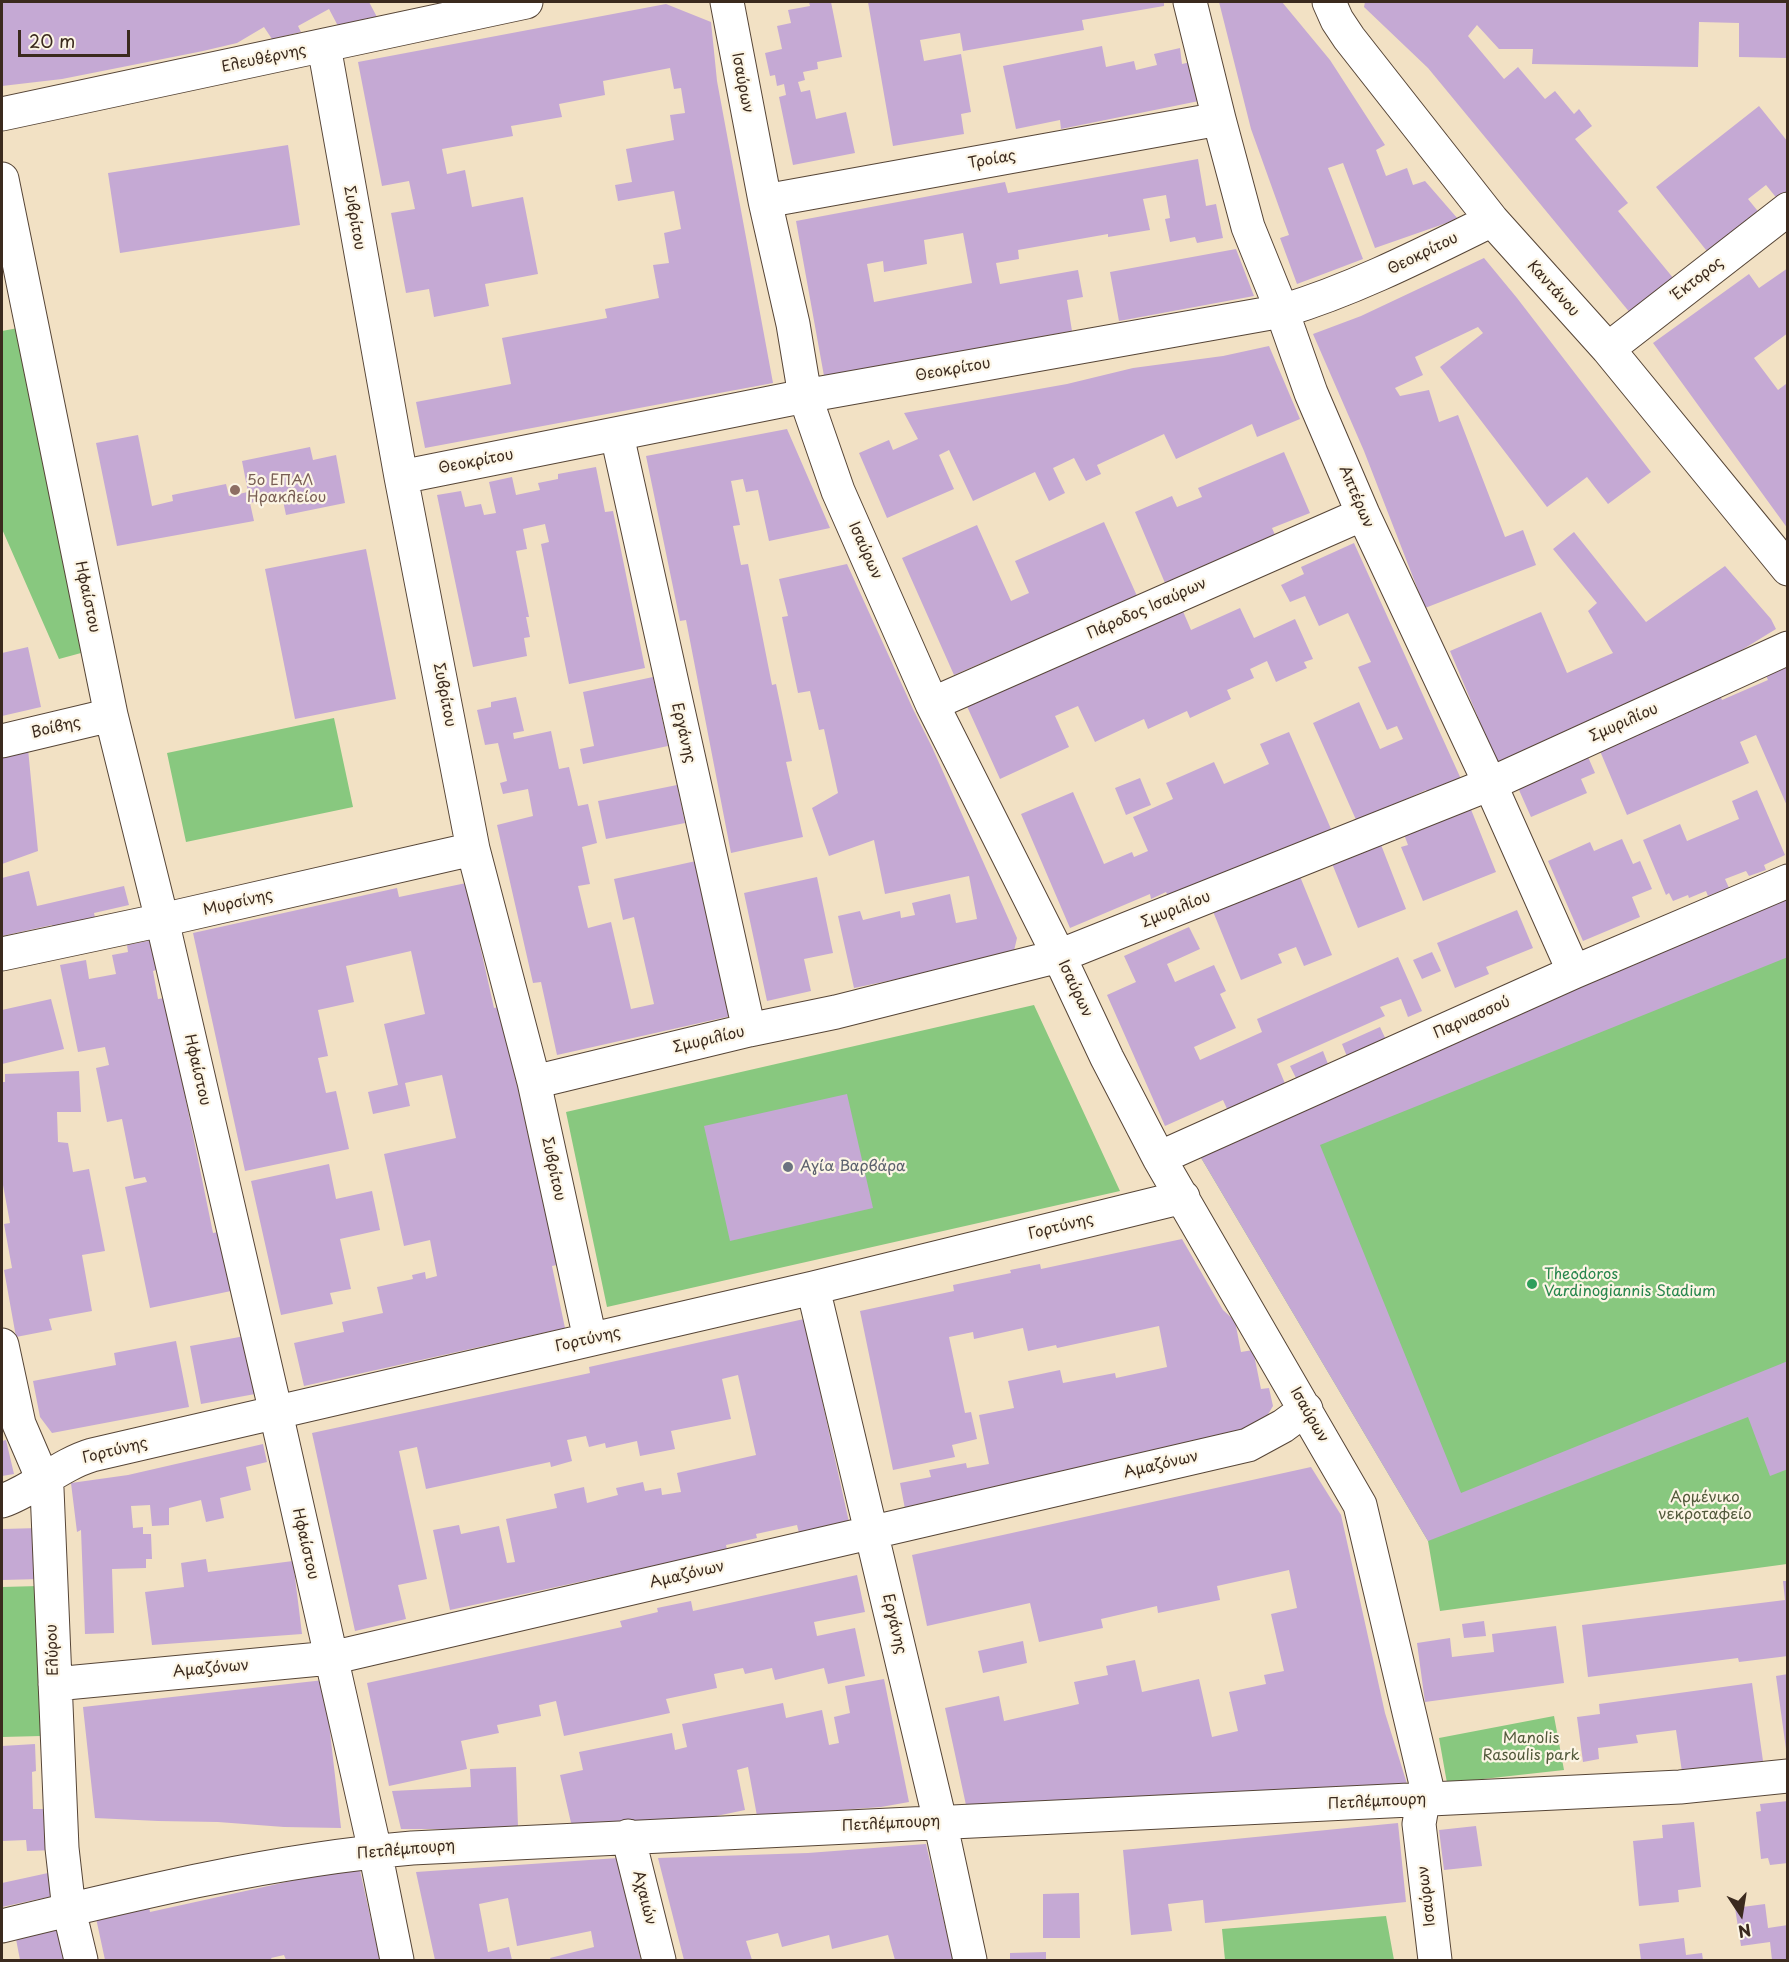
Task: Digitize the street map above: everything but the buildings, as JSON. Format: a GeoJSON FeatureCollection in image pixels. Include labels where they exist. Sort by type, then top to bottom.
{"type":"FeatureCollection","features":[{"type":"Feature","properties":{"kind":"street","name":"Ελευθέρνης"},"geometry":{"type":"LineString","coordinates":[[2,114],[526,2]]}},
{"type":"Feature","properties":{"kind":"street","name":"Ισαύρων"},"geometry":{"type":"LineString","coordinates":[[727,2],[765,201],[793,324],[806,396],[838,491],[932,704],[1059,956],[1107,1058],[1159,1158],[1360,1505],[1426,1784],[1419,1824],[1435,1960]]}},
{"type":"Feature","properties":{"kind":"street","name":"Απτέρων"},"geometry":{"type":"LineString","coordinates":[[1190,2],[1248,227],[1282,311],[1311,393],[1363,514],[1490,784],[1574,972]]}},
{"type":"Feature","properties":{"kind":"street","name":"Καντάνου"},"geometry":{"type":"LineString","coordinates":[[1329,2],[1349,38],[1492,220],[1608,349],[1788,569]]}},
{"type":"Feature","properties":{"kind":"street","name":"Συβρίτου"},"geometry":{"type":"LineString","coordinates":[[324,46],[401,477],[473,849],[534,1082],[590,1339]]}},
{"type":"Feature","properties":{"kind":"street","name":"Τροίας"},"geometry":{"type":"LineString","coordinates":[[765,201],[1219,119]]}},
{"type":"Feature","properties":{"kind":"street","name":"Ηφαίστου"},"geometry":{"type":"LineString","coordinates":[[2,180],[14,309],[162,920],[332,1658],[397,1960]]}},
{"type":"Feature","properties":{"kind":"street","name":"Έκτορος"},"geometry":{"type":"LineString","coordinates":[[1608,349],[1788,209]]}},
{"type":"Feature","properties":{"kind":"street","name":"Θεοκρίτου"},"geometry":{"type":"LineString","coordinates":[[401,477],[806,396],[1282,311],[1364,282],[1492,220]]}},
{"type":"Feature","properties":{"kind":"street","name":"Εργάνης"},"geometry":{"type":"LineString","coordinates":[[617,435],[749,1030]]}},
{"type":"Feature","properties":{"kind":"street","name":"Πάροδος Ισαύρων"},"geometry":{"type":"LineString","coordinates":[[932,704],[1363,514]]}},
{"type":"Feature","properties":{"kind":"street","name":"Σμυριλίου"},"geometry":{"type":"LineString","coordinates":[[534,1082],[749,1030],[836,1012],[1059,956],[1490,784],[1788,648]]}},
{"type":"Feature","properties":{"kind":"street","name":"Βοίβης"},"geometry":{"type":"LineString","coordinates":[[2,741],[111,715]]}},
{"type":"Feature","properties":{"kind":"street","name":"Μυρσίνης"},"geometry":{"type":"LineString","coordinates":[[2,954],[473,849]]}},
{"type":"Feature","properties":{"kind":"street","name":"Παρνασσού"},"geometry":{"type":"LineString","coordinates":[[1159,1158],[1574,972],[1788,881]]}},
{"type":"Feature","properties":{"kind":"street","name":"Γορτύνης"},"geometry":{"type":"LineString","coordinates":[[2,1501],[23,1492],[74,1461],[92,1455],[813,1288],[1183,1197]]}},
{"type":"Feature","properties":{"kind":"street","name":"Εργάνης"},"geometry":{"type":"LineString","coordinates":[[813,1288],[940,1821],[970,1960]]}},
{"type":"Feature","properties":{"kind":"street","name":"Ελύρου"},"geometry":{"type":"LineString","coordinates":[[2,1345],[19,1424],[47,1489],[62,1848],[69,1910],[81,1960]]}},
{"type":"Feature","properties":{"kind":"street","name":"Αμαζόνων"},"geometry":{"type":"LineString","coordinates":[[55,1684],[332,1658],[1248,1444],[1283,1426],[1306,1409]]}},
{"type":"Feature","properties":{"kind":"street","name":"Πετλέμπουρη"},"geometry":{"type":"LineString","coordinates":[[2,1926],[200,1880],[375,1851],[628,1836],[1680,1787],[1788,1776]]}},
{"type":"Feature","properties":{"kind":"street","name":"Αχαιών"},"geometry":{"type":"LineString","coordinates":[[628,1836],[659,1960]]}},
{"type":"Feature","properties":{"kind":"green space"},"geometry":{"type":"Polygon","coordinates":[[[18,328],[81,653],[59,659],[2,529],[2,331],[18,328]]]}},
{"type":"Feature","properties":{"kind":"green space"},"geometry":{"type":"Polygon","coordinates":[[[334,718],[353,807],[186,842],[167,753],[334,718]]]}},
{"type":"Feature","properties":{"kind":"green space","name":"Theodoros Vardinogiannis Stadium"},"geometry":{"type":"Polygon","coordinates":[[[1787,898],[1787,1564],[1440,1611],[1428,1541],[1197,1151],[1787,898]]]}},
{"type":"Feature","properties":{"kind":"green space"},"geometry":{"type":"Polygon","coordinates":[[[1034,1005],[1120,1191],[607,1307],[566,1112],[1034,1005]]]}},
{"type":"Feature","properties":{"kind":"green space"},"geometry":{"type":"Polygon","coordinates":[[[39,1586],[41,1736],[2,1737],[2,1587],[39,1586]]]}},
{"type":"Feature","properties":{"kind":"green space","name":"Manolis Rasoulis park"},"geometry":{"type":"Polygon","coordinates":[[[1554,1716],[1564,1770],[1447,1783],[1439,1738],[1554,1716]]]}},
{"type":"Feature","properties":{"kind":"green space"},"geometry":{"type":"Polygon","coordinates":[[[1386,1916],[1394,1960],[1225,1960],[1222,1929],[1386,1916]]]}},
{"type":"Feature","properties":{"kind":"place","name":"5ο ΕΠΑΛ Ηρακλείου"},"geometry":{"type":"Point","coordinates":[235,490]}},
{"type":"Feature","properties":{"kind":"place","name":"Αγία Βαρβάρα"},"geometry":{"type":"Point","coordinates":[788,1167]}},
{"type":"Feature","properties":{"kind":"place","name":"Theodoros Vardinogiannis Stadium"},"geometry":{"type":"Point","coordinates":[1532,1284]}},
{"type":"Feature","properties":{"kind":"park label","name":"Αρμένικο νεκροταφείο"},"geometry":{"type":"Point","coordinates":[1705,1506]}}]}
